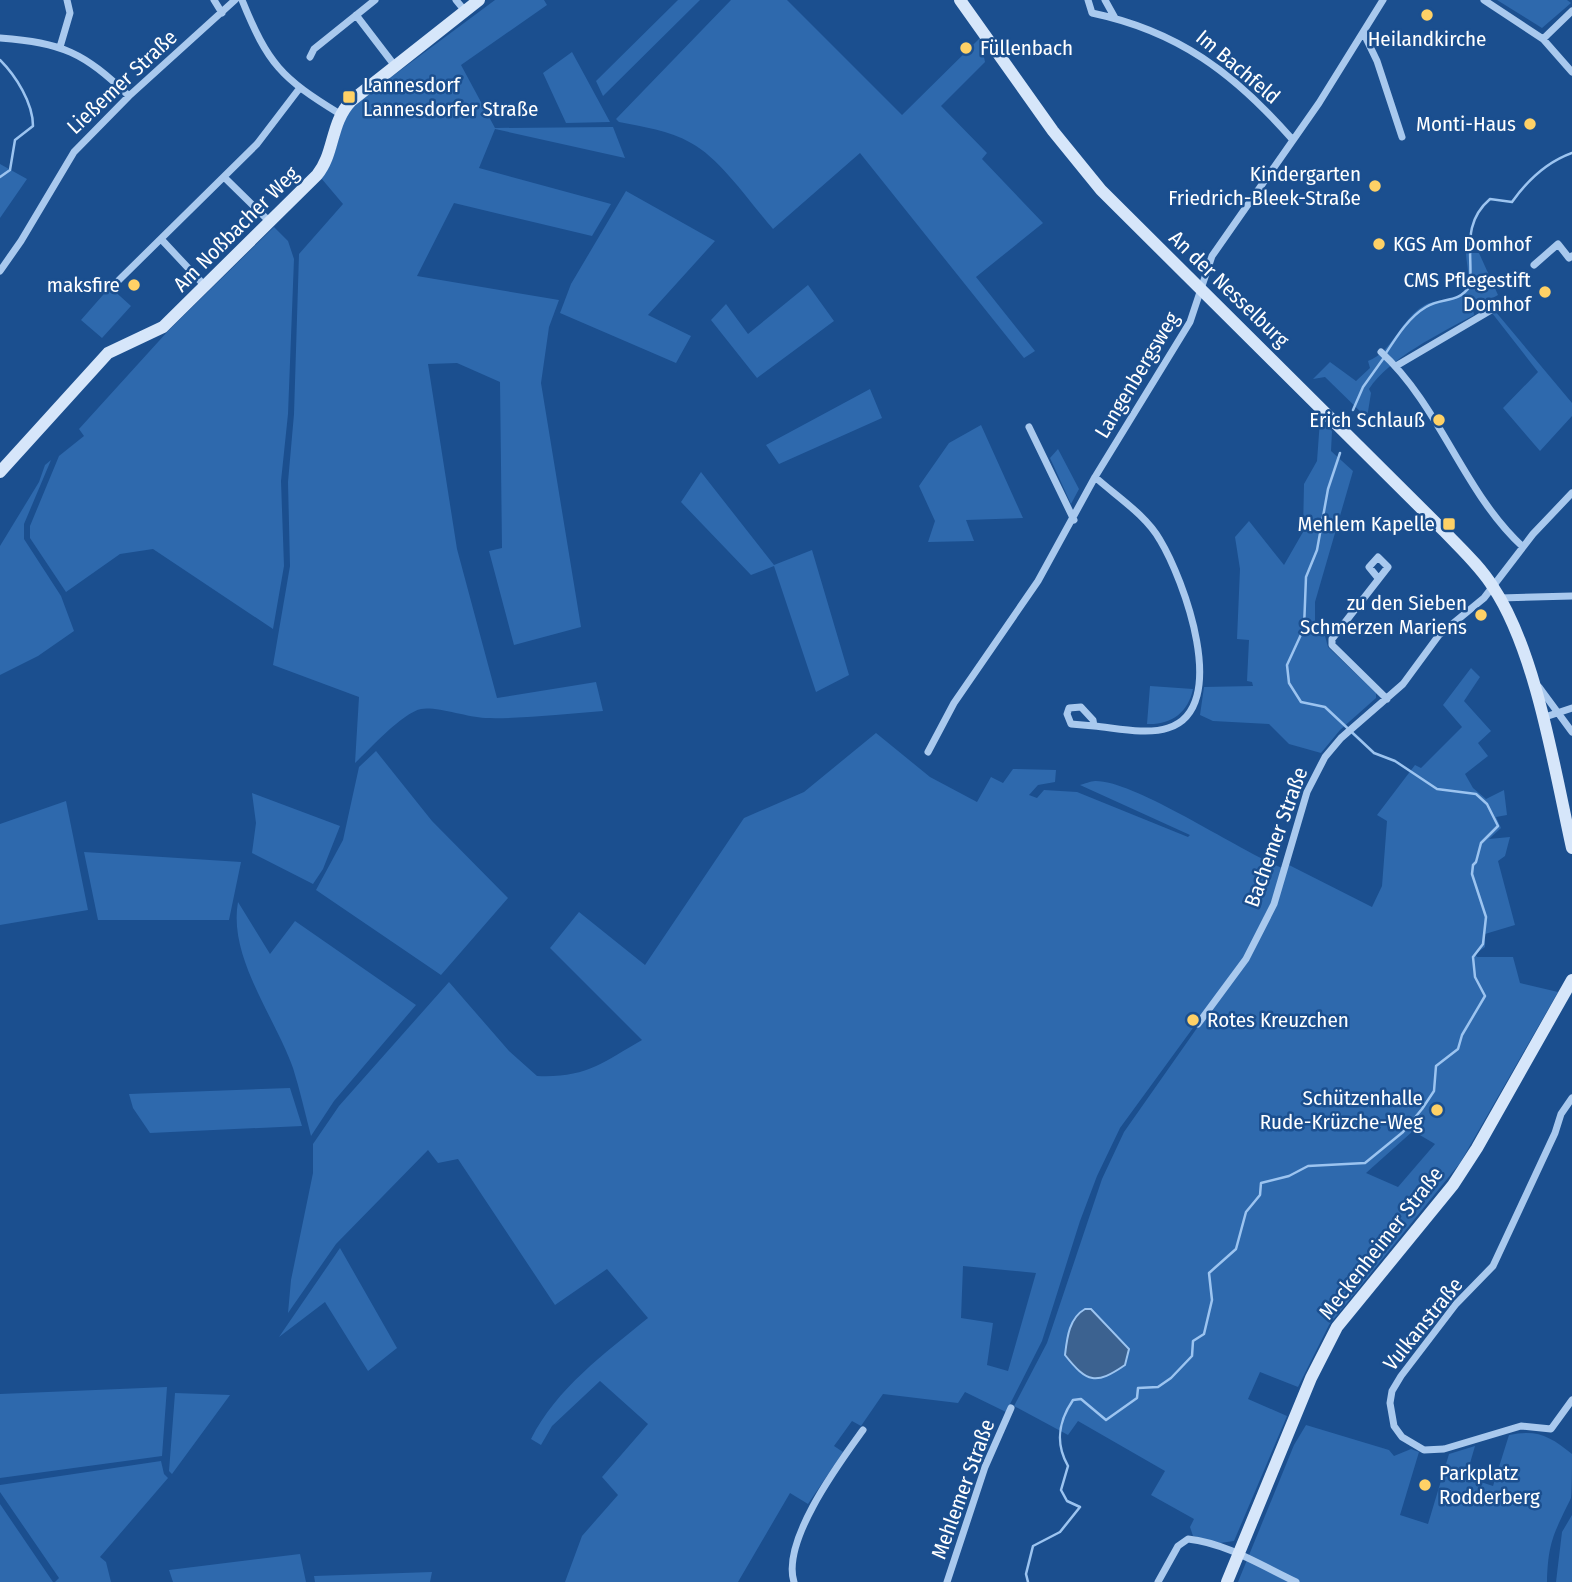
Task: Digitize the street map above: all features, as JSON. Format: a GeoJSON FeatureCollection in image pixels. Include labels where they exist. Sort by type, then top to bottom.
{"type":"FeatureCollection","features":[{"type":"Feature","properties":{"kind":"street"},"geometry":{"type":"LineString","coordinates":[[60,47],[71,13],[67,0]]}},
{"type":"Feature","properties":{"kind":"street"},"geometry":{"type":"LineString","coordinates":[[214,0],[222,13]]}},
{"type":"Feature","properties":{"kind":"street","name":"Ließemer Straße"},"geometry":{"type":"LineString","coordinates":[[0,271],[74,152],[129,96],[235,0]]}},
{"type":"Feature","properties":{"kind":"street"},"geometry":{"type":"LineString","coordinates":[[242,0],[265,52],[281,73],[299,89],[340,114],[395,66],[480,0]]}},
{"type":"Feature","properties":{"kind":"street"},"geometry":{"type":"LineString","coordinates":[[310,57],[314,49],[375,0]]}},
{"type":"Feature","properties":{"kind":"street"},"geometry":{"type":"LineString","coordinates":[[456,0],[465,12]]}},
{"type":"Feature","properties":{"kind":"street","name":"An der Nesselburg"},"geometry":{"type":"LineString","coordinates":[[960,0],[1021,88],[1085,171],[1444,531],[1496,592]]}},
{"type":"Feature","properties":{"kind":"street","name":"Im Bachfeld"},"geometry":{"type":"LineString","coordinates":[[1088,0],[1092,13],[1159,32],[1197,53],[1227,76],[1292,139]]}},
{"type":"Feature","properties":{"kind":"street"},"geometry":{"type":"LineString","coordinates":[[1105,0],[1115,18]]}},
{"type":"Feature","properties":{"kind":"street","name":"Langenbergsweg"},"geometry":{"type":"LineString","coordinates":[[928,752],[954,703],[1038,581],[1074,520],[1095,477],[1190,322],[1212,256],[1319,103],[1383,0]]}},
{"type":"Feature","properties":{"kind":"street"},"geometry":{"type":"LineString","coordinates":[[1484,0],[1543,39],[1572,72]]}},
{"type":"Feature","properties":{"kind":"street"},"geometry":{"type":"LineString","coordinates":[[1543,39],[1572,11]]}},
{"type":"Feature","properties":{"kind":"street"},"geometry":{"type":"LineString","coordinates":[[356,15],[395,66]]}},
{"type":"Feature","properties":{"kind":"street"},"geometry":{"type":"LineString","coordinates":[[1364,34],[1377,61],[1402,137]]}},
{"type":"Feature","properties":{"kind":"street"},"geometry":{"type":"LineString","coordinates":[[0,38],[60,47],[94,63],[129,96]]}},
{"type":"Feature","properties":{"kind":"street"},"geometry":{"type":"LineString","coordinates":[[119,280],[225,178],[257,144],[299,89]]}},
{"type":"Feature","properties":{"kind":"street","name":"Am Noßbacher Weg"},"geometry":{"type":"LineString","coordinates":[[0,472],[108,353],[163,327],[324,167],[340,114]]}},
{"type":"Feature","properties":{"kind":"street"},"geometry":{"type":"LineString","coordinates":[[225,178],[270,222]]}},
{"type":"Feature","properties":{"kind":"street"},"geometry":{"type":"LineString","coordinates":[[160,239],[205,286]]}},
{"type":"Feature","properties":{"kind":"street"},"geometry":{"type":"LineString","coordinates":[[1534,265],[1558,244],[1569,258],[1572,256]]}},
{"type":"Feature","properties":{"kind":"street"},"geometry":{"type":"LineString","coordinates":[[1396,366],[1497,306]]}},
{"type":"Feature","properties":{"kind":"street"},"geometry":{"type":"LineString","coordinates":[[1381,352],[1396,366],[1430,413],[1490,512],[1523,547]]}},
{"type":"Feature","properties":{"kind":"street"},"geometry":{"type":"LineString","coordinates":[[1030,427],[1074,520]]}},
{"type":"Feature","properties":{"kind":"street"},"geometry":{"type":"LineString","coordinates":[[1094,726],[1168,728],[1191,712],[1200,682],[1194,630],[1170,557],[1154,531],[1095,477]]}},
{"type":"Feature","properties":{"kind":"street"},"geometry":{"type":"LineString","coordinates":[[1496,592],[1523,547],[1572,493]]}},
{"type":"Feature","properties":{"kind":"street"},"geometry":{"type":"LineString","coordinates":[[1378,579],[1332,639],[1332,645],[1387,699]]}},
{"type":"Feature","properties":{"kind":"street"},"geometry":{"type":"LineString","coordinates":[[1496,592],[1572,596]]}},
{"type":"Feature","properties":{"kind":"street"},"geometry":{"type":"LineString","coordinates":[[1496,592],[1515,628],[1530,675],[1572,848]]}},
{"type":"Feature","properties":{"kind":"street","name":"Bachemer Straße"},"geometry":{"type":"LineString","coordinates":[[1198,1024],[1246,959],[1274,904],[1314,776],[1325,757],[1345,734],[1402,684],[1439,635],[1496,592]]}},
{"type":"Feature","properties":{"kind":"street"},"geometry":{"type":"LineString","coordinates":[[1530,675],[1572,732]]}},
{"type":"Feature","properties":{"kind":"street"},"geometry":{"type":"LineString","coordinates":[[1541,718],[1572,708]]}},
{"type":"Feature","properties":{"kind":"street","name":"Meckenheimer Straße"},"geometry":{"type":"LineString","coordinates":[[1227,1582],[1311,1378],[1337,1327],[1452,1185],[1477,1148],[1572,980]]}},
{"type":"Feature","properties":{"kind":"street","name":"Vulkanstraße"},"geometry":{"type":"LineString","coordinates":[[1572,1098],[1558,1119],[1555,1133],[1493,1266],[1456,1304],[1401,1376],[1392,1391],[1390,1403],[1394,1426],[1402,1437],[1424,1450],[1444,1449],[1521,1426],[1551,1429],[1572,1400]]}},
{"type":"Feature","properties":{"kind":"street","name":"Mehlemer Straße"},"geometry":{"type":"LineString","coordinates":[[947,1582],[985,1467],[1011,1408]]}},
{"type":"Feature","properties":{"kind":"street"},"geometry":{"type":"LineString","coordinates":[[794,1582],[792,1569],[811,1506],[863,1430]]}},
{"type":"Feature","properties":{"kind":"street"},"geometry":{"type":"LineString","coordinates":[[1158,1582],[1178,1546],[1188,1539],[1201,1540],[1238,1554],[1296,1582]]}},
{"type":"Feature","properties":{"kind":"shaded area"},"geometry":{"type":"Polygon","coordinates":[[[495,0],[544,0],[547,5],[461,65],[495,128],[613,127],[625,158],[495,129],[479,168],[611,204],[592,236],[454,203],[417,276],[559,300],[549,327],[541,383],[581,627],[514,645],[489,551],[502,548],[500,382],[457,363],[428,364],[457,549],[497,698],[596,682],[603,711],[485,718],[421,709],[396,724],[355,763],[359,697],[273,665],[290,566],[288,482],[294,414],[299,254],[343,204],[321,178],[335,152],[351,107],[495,0]]]}},
{"type":"Feature","properties":{"kind":"shaded area"},"geometry":{"type":"Polygon","coordinates":[[[678,0],[700,0],[603,96],[596,81],[678,0]]]}},
{"type":"Feature","properties":{"kind":"shaded area"},"geometry":{"type":"Polygon","coordinates":[[[731,0],[787,0],[902,115],[980,38],[985,62],[941,106],[987,153],[982,159],[1043,223],[976,277],[1035,351],[1024,358],[860,153],[773,229],[724,170],[702,150],[674,135],[616,119],[731,0]]]}},
{"type":"Feature","properties":{"kind":"shaded area"},"geometry":{"type":"Polygon","coordinates":[[[1497,0],[1567,0],[1571,3],[1542,28],[1497,0]]]}},
{"type":"Feature","properties":{"kind":"shaded area"},"geometry":{"type":"Polygon","coordinates":[[[572,52],[610,122],[566,123],[543,73],[572,52]]]}},
{"type":"Feature","properties":{"kind":"shaded area"},"geometry":{"type":"Polygon","coordinates":[[[0,164],[27,179],[0,218],[0,164]]]}},
{"type":"Feature","properties":{"kind":"shaded area"},"geometry":{"type":"Polygon","coordinates":[[[626,191],[715,241],[648,315],[691,336],[676,363],[560,313],[571,284],[626,191]]]}},
{"type":"Feature","properties":{"kind":"shaded area"},"geometry":{"type":"Polygon","coordinates":[[[274,227],[288,241],[294,259],[288,414],[281,481],[284,566],[273,629],[153,549],[120,554],[66,592],[30,538],[30,526],[59,456],[84,436],[79,429],[168,331],[274,227]]]}},
{"type":"Feature","properties":{"kind":"shaded area"},"geometry":{"type":"Polygon","coordinates":[[[1466,253],[1479,253],[1498,295],[1473,309],[1474,315],[1417,347],[1389,367],[1369,389],[1371,393],[1367,418],[1325,377],[1313,379],[1330,362],[1356,381],[1370,368],[1368,361],[1384,350],[1416,311],[1430,303],[1457,297],[1465,290],[1468,277],[1466,253]]]}},
{"type":"Feature","properties":{"kind":"shaded area"},"geometry":{"type":"Polygon","coordinates":[[[808,285],[834,321],[757,378],[711,320],[726,304],[748,334],[808,285]]]}},
{"type":"Feature","properties":{"kind":"shaded area"},"geometry":{"type":"Polygon","coordinates":[[[110,287],[131,306],[102,338],[81,320],[110,287]]]}},
{"type":"Feature","properties":{"kind":"shaded area"},"geometry":{"type":"Polygon","coordinates":[[[1495,311],[1572,403],[1572,416],[1540,451],[1503,408],[1538,372],[1492,313],[1495,311]]]}},
{"type":"Feature","properties":{"kind":"shaded area"},"geometry":{"type":"Polygon","coordinates":[[[870,389],[882,418],[779,464],[766,445],[870,389]]]}},
{"type":"Feature","properties":{"kind":"shaded area"},"geometry":{"type":"Polygon","coordinates":[[[1320,420],[1332,431],[1331,451],[1353,471],[1315,602],[1315,628],[1325,636],[1328,647],[1376,693],[1376,698],[1340,730],[1321,753],[1289,744],[1269,724],[1213,721],[1200,715],[1204,687],[1253,686],[1252,682],[1247,681],[1249,640],[1237,639],[1240,569],[1235,537],[1249,521],[1284,565],[1303,532],[1304,484],[1317,461],[1320,420]]]}},
{"type":"Feature","properties":{"kind":"shaded area"},"geometry":{"type":"Polygon","coordinates":[[[981,425],[1023,518],[966,520],[974,541],[928,542],[935,521],[919,486],[949,443],[981,425]]]}},
{"type":"Feature","properties":{"kind":"shaded area"},"geometry":{"type":"Polygon","coordinates":[[[1058,449],[1079,489],[1071,504],[1050,458],[1058,449]]]}},
{"type":"Feature","properties":{"kind":"shaded area"},"geometry":{"type":"Polygon","coordinates":[[[51,460],[24,524],[24,539],[61,596],[74,631],[38,656],[0,675],[0,546],[39,482],[45,465],[51,460]]]}},
{"type":"Feature","properties":{"kind":"shaded area"},"geometry":{"type":"Polygon","coordinates":[[[701,472],[774,565],[812,550],[849,675],[816,692],[774,566],[751,575],[681,502],[701,472]]]}},
{"type":"Feature","properties":{"kind":"shaded area"},"geometry":{"type":"Polygon","coordinates":[[[1471,668],[1480,677],[1464,701],[1491,731],[1478,743],[1488,756],[1465,774],[1473,788],[1486,799],[1504,790],[1507,815],[1496,817],[1501,828],[1489,839],[1510,837],[1505,856],[1498,861],[1515,925],[1485,934],[1485,947],[1475,954],[1477,957],[1513,957],[1520,983],[1558,992],[1460,1163],[1329,1325],[1298,1387],[1260,1372],[1248,1399],[1287,1416],[1234,1541],[1220,1543],[1193,1536],[1190,1527],[1194,1519],[1151,1495],[1165,1471],[1078,1421],[1068,1435],[1014,1406],[1047,1343],[1102,1179],[1124,1132],[1209,1011],[1248,961],[1289,865],[1372,907],[1382,886],[1387,821],[1377,815],[1415,765],[1421,768],[1462,727],[1443,705],[1471,668]],[[1413,1131],[1366,1173],[1398,1187],[1435,1144],[1413,1131]]]}},
{"type":"Feature","properties":{"kind":"shaded area"},"geometry":{"type":"Polygon","coordinates":[[[1150,686],[1193,689],[1187,705],[1177,716],[1164,722],[1147,724],[1150,686]]]}},
{"type":"Feature","properties":{"kind":"shaded area"},"geometry":{"type":"Polygon","coordinates":[[[876,733],[930,777],[977,802],[991,777],[1003,783],[1013,769],[1056,770],[1055,782],[1038,785],[1029,795],[1037,798],[1044,790],[1077,792],[1188,837],[1190,835],[1080,785],[1095,781],[1112,784],[1160,803],[1282,868],[1271,903],[1244,958],[1120,1128],[1097,1176],[1080,1221],[1042,1341],[1006,1412],[965,1392],[958,1403],[883,1394],[861,1426],[852,1421],[834,1446],[843,1452],[808,1504],[790,1493],[738,1582],[565,1582],[582,1536],[618,1495],[602,1477],[648,1424],[600,1381],[552,1426],[541,1445],[531,1439],[541,1421],[568,1388],[599,1358],[648,1318],[607,1269],[555,1305],[458,1159],[438,1163],[428,1150],[336,1244],[288,1313],[291,1280],[313,1173],[313,1144],[339,1106],[449,982],[509,1051],[537,1076],[581,1072],[642,1040],[550,948],[579,912],[645,965],[744,818],[804,792],[876,733]],[[963,1266],[961,1318],[993,1323],[987,1365],[1008,1371],[1036,1273],[963,1266]]]}},
{"type":"Feature","properties":{"kind":"shaded area"},"geometry":{"type":"Polygon","coordinates":[[[376,751],[432,821],[508,898],[441,975],[316,890],[343,840],[359,767],[376,751]]]}},
{"type":"Feature","properties":{"kind":"shaded area"},"geometry":{"type":"Polygon","coordinates":[[[252,793],[340,826],[323,869],[313,884],[252,853],[256,823],[252,793]]]}},
{"type":"Feature","properties":{"kind":"shaded area"},"geometry":{"type":"Polygon","coordinates":[[[66,801],[88,910],[0,925],[0,824],[66,801]]]}},
{"type":"Feature","properties":{"kind":"shaded area"},"geometry":{"type":"Polygon","coordinates":[[[84,852],[241,862],[229,920],[98,920],[84,852]]]}},
{"type":"Feature","properties":{"kind":"shaded area"},"geometry":{"type":"Polygon","coordinates":[[[238,902],[270,954],[295,921],[416,1005],[334,1101],[311,1136],[293,1068],[246,965],[237,923],[238,902]]]}},
{"type":"Feature","properties":{"kind":"shaded area"},"geometry":{"type":"Polygon","coordinates":[[[290,1088],[302,1126],[150,1133],[133,1108],[129,1094],[290,1088]]]}},
{"type":"Feature","properties":{"kind":"shaded area"},"geometry":{"type":"Polygon","coordinates":[[[340,1248],[397,1348],[368,1371],[325,1302],[279,1337],[340,1248]]]}},
{"type":"Feature","properties":{"kind":"shaded area"},"geometry":{"type":"Polygon","coordinates":[[[1085,1309],[1091,1309],[1129,1349],[1125,1365],[1099,1378],[1086,1376],[1065,1355],[1072,1323],[1085,1309]]]}},
{"type":"Feature","properties":{"kind":"shaded area"},"geometry":{"type":"Polygon","coordinates":[[[167,1387],[162,1456],[0,1478],[0,1394],[167,1387]]]}},
{"type":"Feature","properties":{"kind":"shaded area"},"geometry":{"type":"Polygon","coordinates":[[[175,1393],[230,1395],[172,1474],[169,1471],[175,1393]]]}},
{"type":"Feature","properties":{"kind":"shaded area"},"geometry":{"type":"Polygon","coordinates":[[[1306,1425],[1389,1450],[1394,1456],[1411,1449],[1419,1452],[1400,1515],[1428,1524],[1449,1454],[1475,1446],[1466,1477],[1493,1486],[1509,1435],[1535,1434],[1557,1443],[1572,1454],[1571,1498],[1553,1538],[1547,1582],[1238,1582],[1294,1445],[1306,1425]]]}},
{"type":"Feature","properties":{"kind":"shaded area"},"geometry":{"type":"Polygon","coordinates":[[[161,1461],[164,1474],[168,1478],[100,1557],[106,1562],[111,1582],[55,1582],[59,1578],[0,1492],[0,1485],[161,1461]]]}},
{"type":"Feature","properties":{"kind":"shaded area"},"geometry":{"type":"Polygon","coordinates":[[[0,1504],[53,1582],[0,1582],[0,1504]]]}},
{"type":"Feature","properties":{"kind":"shaded area"},"geometry":{"type":"Polygon","coordinates":[[[1572,1515],[1572,1582],[1556,1582],[1562,1532],[1572,1515]]]}},
{"type":"Feature","properties":{"kind":"shaded area"},"geometry":{"type":"Polygon","coordinates":[[[300,1554],[306,1582],[173,1582],[169,1570],[300,1554]]]}},
{"type":"Feature","properties":{"kind":"shaded area"},"geometry":{"type":"Polygon","coordinates":[[[432,1572],[430,1582],[315,1582],[314,1576],[432,1572]]]}},
{"type":"Feature","properties":{"kind":"waterway"},"geometry":{"type":"LineString","coordinates":[[0,60],[22,90],[30,108],[33,126],[15,140],[10,170],[0,177]]}},
{"type":"Feature","properties":{"kind":"waterway"},"geometry":{"type":"LineString","coordinates":[[1386,353],[1404,327],[1420,311],[1432,304],[1455,298],[1470,286],[1472,229],[1475,218],[1490,199],[1512,202],[1538,173],[1572,153]]}},
{"type":"Feature","properties":{"kind":"waterway"},"geometry":{"type":"LineString","coordinates":[[1353,410],[1363,387],[1383,359]]}},
{"type":"Feature","properties":{"kind":"waterway"},"geometry":{"type":"LineString","coordinates":[[1028,1582],[1026,1574],[1033,1546],[1060,1532],[1080,1507],[1067,1501],[1061,1490],[1068,1466],[1061,1449],[1061,1424],[1073,1400],[1081,1399],[1106,1420],[1137,1398],[1138,1388],[1158,1387],[1171,1378],[1192,1356],[1193,1341],[1204,1334],[1212,1300],[1209,1273],[1236,1249],[1246,1212],[1260,1195],[1261,1183],[1289,1176],[1308,1166],[1365,1163],[1403,1132],[1434,1091],[1436,1066],[1458,1049],[1462,1035],[1485,996],[1475,977],[1473,957],[1483,944],[1486,917],[1472,874],[1481,843],[1498,826],[1487,804],[1476,794],[1437,789],[1395,761],[1374,753],[1325,707],[1301,702],[1289,683],[1287,665],[1304,628],[1306,577],[1317,550],[1328,489],[1340,453]]}},
{"type":"Feature","properties":{"kind":"place","name":"Heilandkirche"},"geometry":{"type":"Point","coordinates":[1427,15]}},
{"type":"Feature","properties":{"kind":"place","name":"Füllenbach"},"geometry":{"type":"Point","coordinates":[966,48]}},
{"type":"Feature","properties":{"kind":"place","name":"Lannesdorf Lannesdorfer Straße"},"geometry":{"type":"Point","coordinates":[349,97]}},
{"type":"Feature","properties":{"kind":"place","name":"Monti-Haus"},"geometry":{"type":"Point","coordinates":[1530,124]}},
{"type":"Feature","properties":{"kind":"place","name":"Kindergarten Friedrich-Bleek-Straße"},"geometry":{"type":"Point","coordinates":[1375,186]}},
{"type":"Feature","properties":{"kind":"place","name":"KGS Am Domhof"},"geometry":{"type":"Point","coordinates":[1379,244]}},
{"type":"Feature","properties":{"kind":"place","name":"maksfire"},"geometry":{"type":"Point","coordinates":[134,285]}},
{"type":"Feature","properties":{"kind":"place","name":"CMS Pflegestift Domhof"},"geometry":{"type":"Point","coordinates":[1545,292]}},
{"type":"Feature","properties":{"kind":"place","name":"Erich Schlauß"},"geometry":{"type":"Point","coordinates":[1439,420]}},
{"type":"Feature","properties":{"kind":"place","name":"Mehlem Kapelle"},"geometry":{"type":"Point","coordinates":[1449,524]}},
{"type":"Feature","properties":{"kind":"place","name":"zu den Sieben Schmerzen Mariens"},"geometry":{"type":"Point","coordinates":[1481,615]}},
{"type":"Feature","properties":{"kind":"place","name":"Rotes Kreuzchen"},"geometry":{"type":"Point","coordinates":[1193,1020]}},
{"type":"Feature","properties":{"kind":"place","name":"Schützenhalle Rude-Krüzche-Weg"},"geometry":{"type":"Point","coordinates":[1437,1110]}},
{"type":"Feature","properties":{"kind":"place","name":"Parkplatz Rodderberg"},"geometry":{"type":"Point","coordinates":[1425,1485]}}]}
